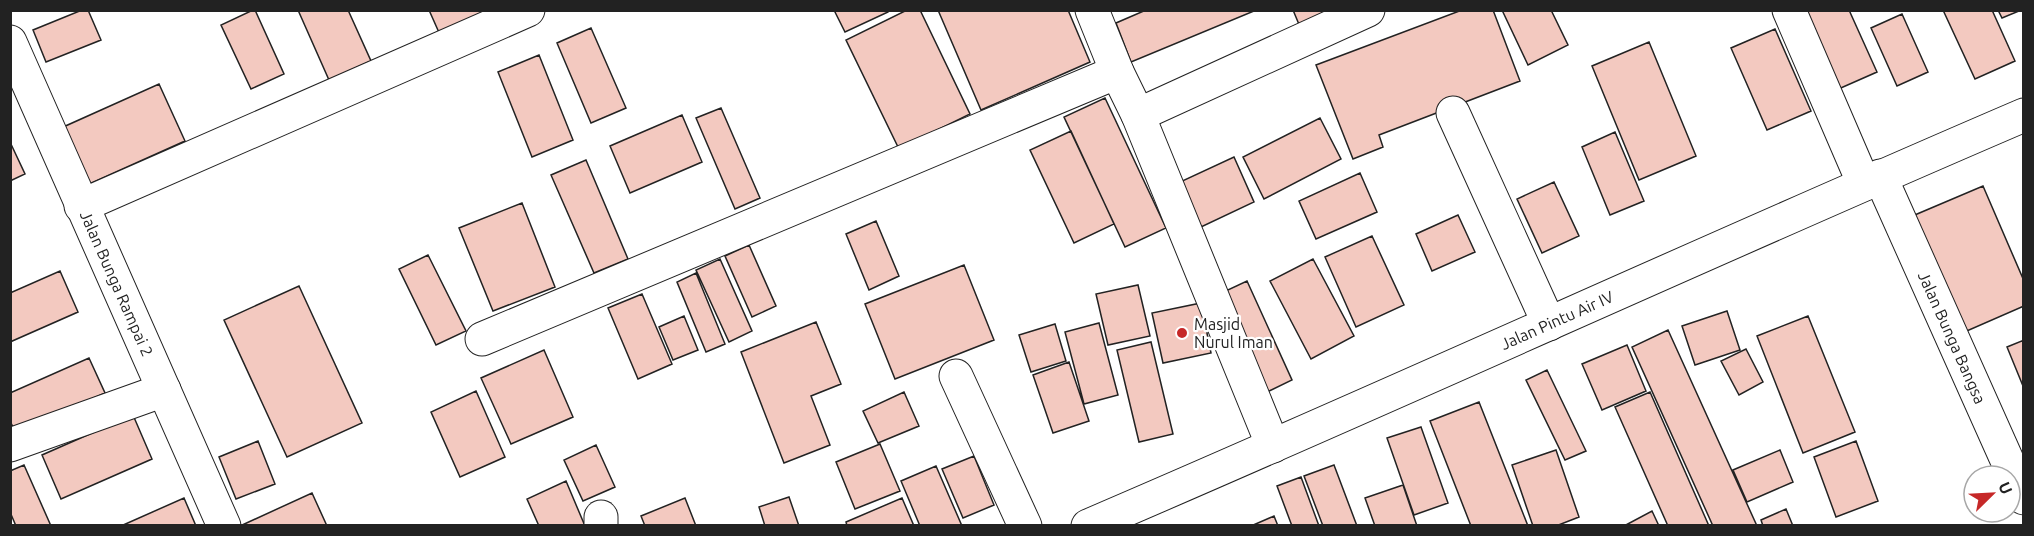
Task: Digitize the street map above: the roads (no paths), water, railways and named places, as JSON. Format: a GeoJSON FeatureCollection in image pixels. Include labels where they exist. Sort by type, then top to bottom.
{"type":"FeatureCollection","features":[{"type":"Feature","properties":{"kind":"street"},"geometry":{"type":"LineString","coordinates":[[81,206],[528,10]]}},
{"type":"Feature","properties":{"kind":"street"},"geometry":{"type":"LineString","coordinates":[[1092,10],[1117,72],[1138,115],[1273,446]]}},
{"type":"Feature","properties":{"kind":"street"},"geometry":{"type":"LineString","coordinates":[[1138,115],[1368,10]]}},
{"type":"Feature","properties":{"kind":"street","name":"Jalan Bunga Bangsa"},"geometry":{"type":"LineString","coordinates":[[1789,10],[2024,498]]}},
{"type":"Feature","properties":{"kind":"street","name":"Jalan Bunga Rampai 2"},"geometry":{"type":"LineString","coordinates":[[10,42],[224,525]]}},
{"type":"Feature","properties":{"kind":"street"},"geometry":{"type":"LineString","coordinates":[[482,339],[1117,72]]}},
{"type":"Feature","properties":{"kind":"street"},"geometry":{"type":"LineString","coordinates":[[1453,113],[1549,324]]}},
{"type":"Feature","properties":{"kind":"street","name":"Jalan Pintu Air IV"},"geometry":{"type":"LineString","coordinates":[[1088,525],[1273,446],[1872,180],[2024,115]]}},
{"type":"Feature","properties":{"kind":"street"},"geometry":{"type":"LineString","coordinates":[[956,376],[1025,525]]}},
{"type":"Feature","properties":{"kind":"street"},"geometry":{"type":"LineString","coordinates":[[10,445],[164,390]]}},
{"type":"Feature","properties":{"kind":"place","name":"Masjid Nurul Iman"},"geometry":{"type":"Point","coordinates":[1182,333]}}]}
